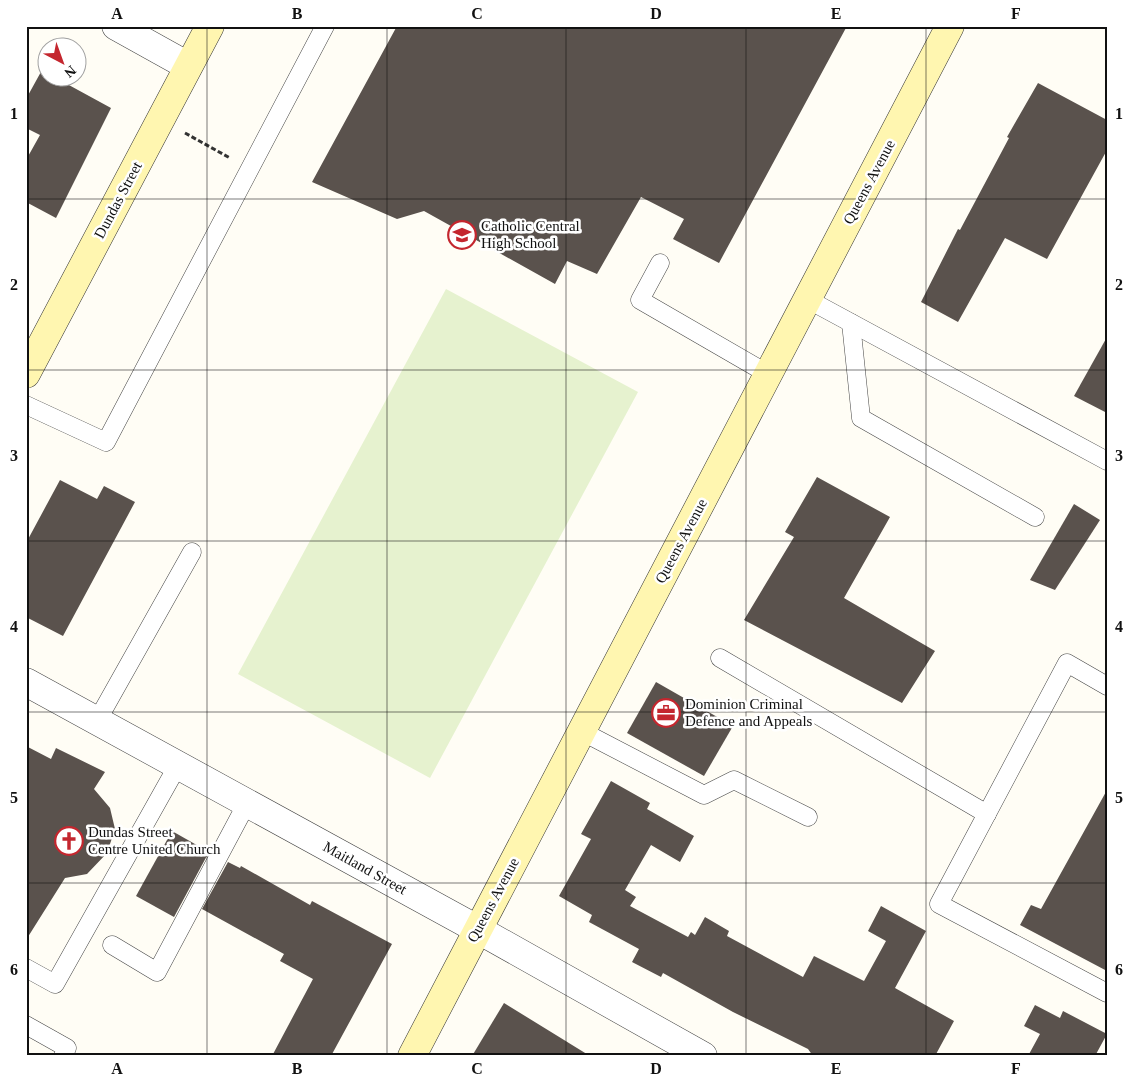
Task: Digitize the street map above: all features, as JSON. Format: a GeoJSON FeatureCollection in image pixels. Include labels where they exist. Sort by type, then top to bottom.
{"type":"FeatureCollection","features":[{"type":"Feature","properties":{"kind":"main road","name":"Dundas Street"},"geometry":{"type":"LineString","coordinates":[[26,374],[210,26]]}},
{"type":"Feature","properties":{"kind":"main road","name":"Queens Avenue"},"geometry":{"type":"LineString","coordinates":[[412,1056],[950,26]]}},
{"type":"Feature","properties":{"kind":"street"},"geometry":{"type":"LineString","coordinates":[[116,26],[188,66]]}},
{"type":"Feature","properties":{"kind":"street","name":"Maitland Street"},"geometry":{"type":"LineString","coordinates":[[26,682],[477,929],[703,1056]]}},
{"type":"Feature","properties":{"kind":"lane"},"geometry":{"type":"LineString","coordinates":[[26,406],[106,442],[325,26]]}},
{"type":"Feature","properties":{"kind":"lane"},"geometry":{"type":"LineString","coordinates":[[660,263],[640,300],[768,374]]}},
{"type":"Feature","properties":{"kind":"lane"},"geometry":{"type":"LineString","coordinates":[[807,299],[1107,461]]}},
{"type":"Feature","properties":{"kind":"lane"},"geometry":{"type":"LineString","coordinates":[[851,323],[860,418],[1035,517]]}},
{"type":"Feature","properties":{"kind":"lane"},"geometry":{"type":"LineString","coordinates":[[97,721],[192,552]]}},
{"type":"Feature","properties":{"kind":"lane"},"geometry":{"type":"LineString","coordinates":[[720,658],[987,814]]}},
{"type":"Feature","properties":{"kind":"lane"},"geometry":{"type":"LineString","coordinates":[[1107,686],[1067,664],[940,904],[1107,992]]}},
{"type":"Feature","properties":{"kind":"lane"},"geometry":{"type":"LineString","coordinates":[[581,730],[704,795],[734,780],[808,817]]}},
{"type":"Feature","properties":{"kind":"lane"},"geometry":{"type":"LineString","coordinates":[[26,968],[55,984],[178,766]]}},
{"type":"Feature","properties":{"kind":"lane"},"geometry":{"type":"LineString","coordinates":[[112,945],[156,972],[247,803]]}},
{"type":"Feature","properties":{"kind":"lane"},"geometry":{"type":"LineString","coordinates":[[26,1025],[67,1048],[63,1056]]}},
{"type":"Feature","properties":{"kind":"path"},"geometry":{"type":"LineString","coordinates":[[161,119],[250,169]]}},
{"type":"Feature","properties":{"kind":"green space"},"geometry":{"type":"Polygon","coordinates":[[[446,289],[638,392],[430,778],[238,674],[446,289]]]}},
{"type":"Feature","properties":{"kind":"building"},"geometry":{"type":"Polygon","coordinates":[[[397,26],[847,26],[719,263],[673,239],[684,219],[641,197],[597,274],[567,261],[555,284],[424,211],[397,219],[312,182],[397,26]]]}},
{"type":"Feature","properties":{"kind":"building"},"geometry":{"type":"Polygon","coordinates":[[[38,77],[38,88],[74,88],[111,108],[56,218],[26,202],[26,160],[40,135],[26,128],[26,99],[38,77]]]}},
{"type":"Feature","properties":{"kind":"building"},"geometry":{"type":"Polygon","coordinates":[[[1038,83],[1107,120],[1107,150],[1047,259],[1005,238],[958,322],[921,302],[958,229],[960,230],[1009,138],[1007,137],[1038,83]]]}},
{"type":"Feature","properties":{"kind":"building"},"geometry":{"type":"Polygon","coordinates":[[[1107,337],[1107,413],[1074,396],[1107,337]]]}},
{"type":"Feature","properties":{"kind":"building"},"geometry":{"type":"Polygon","coordinates":[[[817,477],[890,517],[844,598],[935,651],[902,703],[744,620],[794,537],[785,532],[817,477]]]}},
{"type":"Feature","properties":{"kind":"building"},"geometry":{"type":"Polygon","coordinates":[[[60,480],[97,499],[104,486],[135,502],[63,636],[26,617],[26,543],[60,480]]]}},
{"type":"Feature","properties":{"kind":"building"},"geometry":{"type":"Polygon","coordinates":[[[1074,504],[1100,520],[1055,590],[1030,580],[1074,504]]]}},
{"type":"Feature","properties":{"kind":"building"},"geometry":{"type":"Polygon","coordinates":[[[656,682],[733,726],[704,776],[627,733],[656,682]]]}},
{"type":"Feature","properties":{"kind":"building","name":"Dundas Street Centre United Church"},"geometry":{"type":"Polygon","coordinates":[[[26,746],[51,759],[56,748],[105,772],[94,789],[110,808],[115,829],[107,853],[87,874],[65,878],[26,940],[26,746]]]}},
{"type":"Feature","properties":{"kind":"building"},"geometry":{"type":"Polygon","coordinates":[[[611,781],[650,803],[647,809],[694,836],[680,862],[651,845],[625,890],[636,897],[630,906],[688,937],[691,932],[695,935],[705,917],[729,931],[727,936],[803,977],[814,956],[864,981],[886,941],[868,931],[881,906],[926,931],[895,988],[954,1021],[935,1056],[813,1056],[808,1049],[733,1012],[663,973],[661,977],[632,962],[639,949],[589,922],[592,915],[559,896],[591,839],[581,834],[611,781]]]}},
{"type":"Feature","properties":{"kind":"building"},"geometry":{"type":"Polygon","coordinates":[[[1107,790],[1107,971],[1020,925],[1031,905],[1041,909],[1107,790]]]}},
{"type":"Feature","properties":{"kind":"building"},"geometry":{"type":"Polygon","coordinates":[[[172,831],[209,852],[174,917],[136,896],[172,831]]]}},
{"type":"Feature","properties":{"kind":"building"},"geometry":{"type":"Polygon","coordinates":[[[228,862],[240,868],[241,866],[310,905],[312,901],[392,944],[331,1056],[272,1056],[313,979],[280,961],[284,954],[202,909],[228,862]]]}},
{"type":"Feature","properties":{"kind":"building"},"geometry":{"type":"Polygon","coordinates":[[[504,1003],[590,1056],[472,1056],[504,1003]]]}},
{"type":"Feature","properties":{"kind":"building"},"geometry":{"type":"Polygon","coordinates":[[[1035,1005],[1060,1018],[1063,1011],[1107,1034],[1095,1056],[1028,1056],[1040,1034],[1024,1026],[1035,1005]]]}},
{"type":"Feature","properties":{"kind":"place","name":"Catholic Central High School"},"geometry":{"type":"Point","coordinates":[462,235]}},
{"type":"Feature","properties":{"kind":"place","name":"Dominion Criminal Defence and Appeals"},"geometry":{"type":"Point","coordinates":[666,713]}},
{"type":"Feature","properties":{"kind":"place","name":"Dundas Street Centre United Church"},"geometry":{"type":"Point","coordinates":[69,841]}}]}
